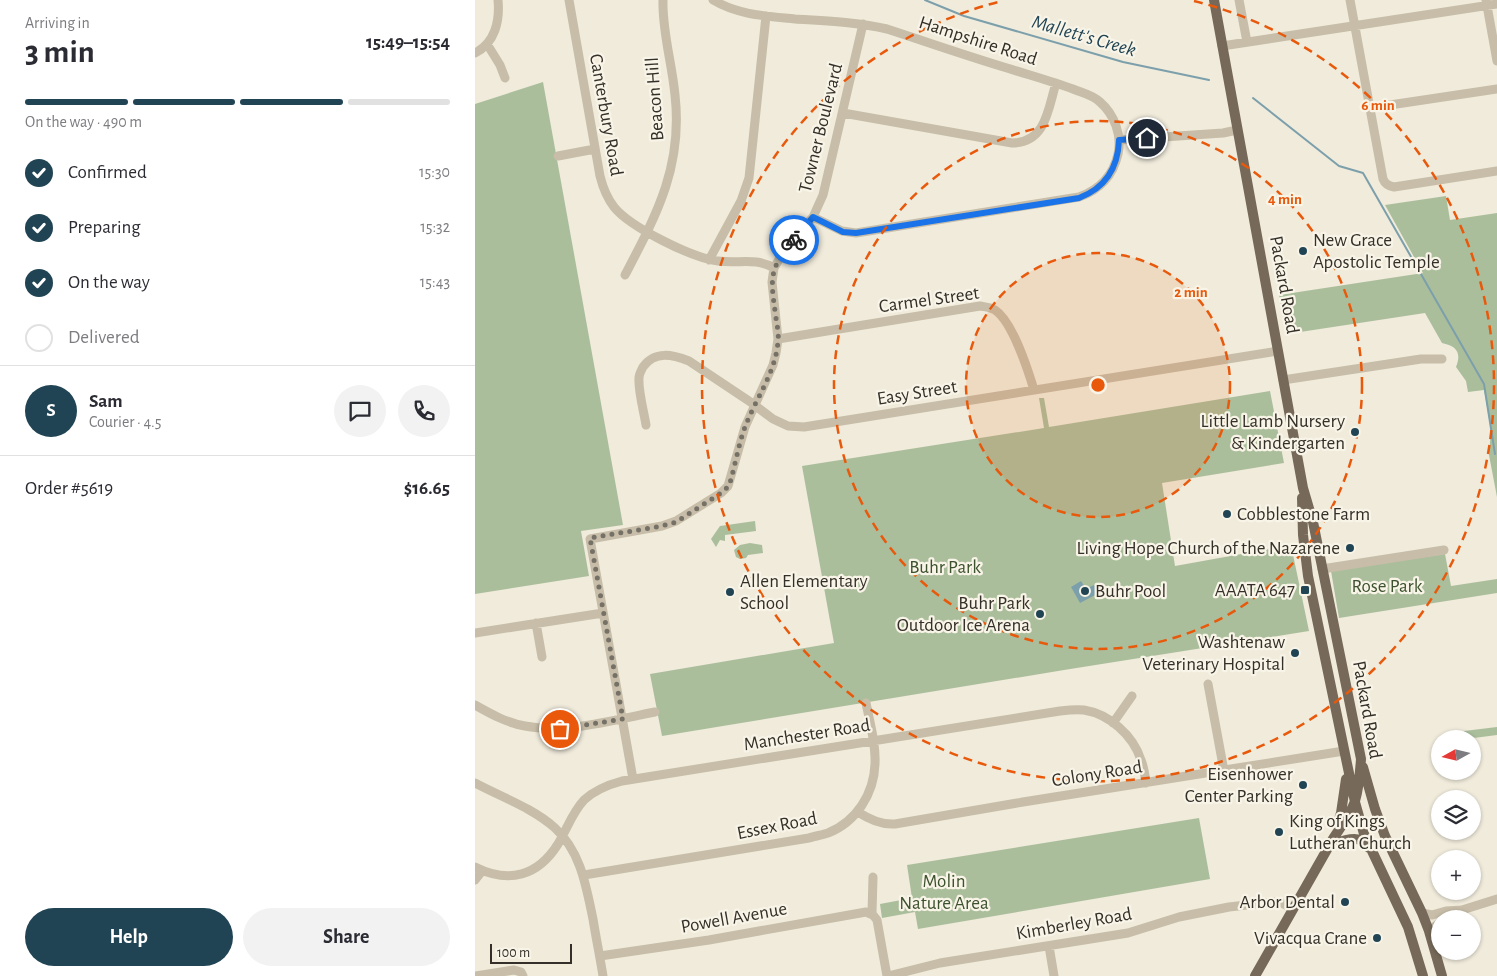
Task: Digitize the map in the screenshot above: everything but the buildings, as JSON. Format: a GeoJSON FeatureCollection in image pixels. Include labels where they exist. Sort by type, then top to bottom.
{"type":"FeatureCollection","features":[{"type":"Feature","properties":{"kind":"main road","name":"Packard Road"},"geometry":{"type":"LineString","coordinates":[[1214,0],[1303,488],[1313,522],[1361,759],[1355,802],[1255,976]]}},
{"type":"Feature","properties":{"kind":"main road","name":"Packard Road"},"geometry":{"type":"LineString","coordinates":[[1303,488],[1302,524],[1305,555],[1318,627],[1355,802],[1363,834],[1401,911],[1413,943]]}},
{"type":"Feature","properties":{"kind":"main road"},"geometry":{"type":"LineString","coordinates":[[1305,555],[1307,549],[1313,549],[1322,590],[1330,610]]}},
{"type":"Feature","properties":{"kind":"main road"},"geometry":{"type":"LineString","coordinates":[[1318,627],[1321,623],[1329,626],[1336,656],[1343,671]]}},
{"type":"Feature","properties":{"kind":"main road"},"geometry":{"type":"LineString","coordinates":[[1361,759],[1381,827],[1413,892],[1429,930],[1437,975],[1427,973],[1420,952],[1413,943]]}},
{"type":"Feature","properties":{"kind":"main road"},"geometry":{"type":"LineString","coordinates":[[1330,844],[1341,813],[1347,765]]}},
{"type":"Feature","properties":{"kind":"main road"},"geometry":{"type":"LineString","coordinates":[[1330,844],[1356,839],[1363,841],[1370,849]]}},
{"type":"Feature","properties":{"kind":"main road"},"geometry":{"type":"LineString","coordinates":[[1382,874],[1391,869],[1397,871],[1405,886],[1413,892]]}},
{"type":"Feature","properties":{"kind":"main road"},"geometry":{"type":"LineString","coordinates":[[1413,943],[1423,976]]}},
{"type":"Feature","properties":{"kind":"street"},"geometry":{"type":"LineString","coordinates":[[475,53],[493,37],[497,27],[498,0]]}},
{"type":"Feature","properties":{"kind":"street","name":"Canterbury Road"},"geometry":{"type":"LineString","coordinates":[[569,0],[600,176],[609,200],[630,222],[688,253],[709,260],[732,262],[757,261],[774,268]]}},
{"type":"Feature","properties":{"kind":"street","name":"Beacon Hill"},"geometry":{"type":"LineString","coordinates":[[625,275],[648,232],[666,189],[677,129],[675,94],[663,0]]}},
{"type":"Feature","properties":{"kind":"street","name":"Hampshire Road"},"geometry":{"type":"LineString","coordinates":[[713,0],[743,13],[863,24],[887,29],[1056,83],[1101,102],[1112,118],[1119,140]]}},
{"type":"Feature","properties":{"kind":"street"},"geometry":{"type":"LineString","coordinates":[[1239,0],[1247,42]]}},
{"type":"Feature","properties":{"kind":"street"},"geometry":{"type":"LineString","coordinates":[[1350,0],[1385,184],[1394,187],[1497,171]]}},
{"type":"Feature","properties":{"kind":"street"},"geometry":{"type":"LineString","coordinates":[[1222,46],[1355,26],[1486,3],[1497,4]]}},
{"type":"Feature","properties":{"kind":"street"},"geometry":{"type":"LineString","coordinates":[[1486,3],[1497,61]]}},
{"type":"Feature","properties":{"kind":"street"},"geometry":{"type":"LineString","coordinates":[[709,260],[741,201],[749,178],[766,16]]}},
{"type":"Feature","properties":{"kind":"street","name":"Towner Boulevard"},"geometry":{"type":"LineString","coordinates":[[774,268],[784,252],[813,217],[823,195],[863,24]]}},
{"type":"Feature","properties":{"kind":"street"},"geometry":{"type":"LineString","coordinates":[[487,44],[501,65],[505,78]]}},
{"type":"Feature","properties":{"kind":"street"},"geometry":{"type":"LineString","coordinates":[[843,112],[1019,143],[1038,134],[1056,83]]}},
{"type":"Feature","properties":{"kind":"street"},"geometry":{"type":"LineString","coordinates":[[1370,108],[1497,89]]}},
{"type":"Feature","properties":{"kind":"street"},"geometry":{"type":"LineString","coordinates":[[813,217],[843,232],[856,233],[1079,198],[1094,191],[1108,177],[1116,162],[1119,140],[1237,130]]}},
{"type":"Feature","properties":{"kind":"street"},"geometry":{"type":"LineString","coordinates":[[558,156],[595,150]]}},
{"type":"Feature","properties":{"kind":"street"},"geometry":{"type":"LineString","coordinates":[[633,779],[590,538],[676,522],[725,490],[730,481],[745,427],[773,365],[778,339],[772,282],[774,268]]}},
{"type":"Feature","properties":{"kind":"street","name":"Carmel Street"},"geometry":{"type":"LineString","coordinates":[[778,339],[980,306],[987,307],[995,310],[1006,322],[1027,368],[1034,390]]}},
{"type":"Feature","properties":{"kind":"street","name":"Easy Street"},"geometry":{"type":"LineString","coordinates":[[646,425],[639,379],[641,371],[646,364],[659,356],[666,355],[689,361],[780,423],[804,427],[1278,351]]}},
{"type":"Feature","properties":{"kind":"street"},"geometry":{"type":"LineString","coordinates":[[1283,380],[1421,359],[1442,359]]}},
{"type":"Feature","properties":{"kind":"street"},"geometry":{"type":"LineString","coordinates":[[1321,569],[1444,550]]}},
{"type":"Feature","properties":{"kind":"street"},"geometry":{"type":"LineString","coordinates":[[475,633],[603,613]]}},
{"type":"Feature","properties":{"kind":"street"},"geometry":{"type":"LineString","coordinates":[[536,623],[542,656]]}},
{"type":"Feature","properties":{"kind":"street"},"geometry":{"type":"LineString","coordinates":[[1208,684],[1224,771]]}},
{"type":"Feature","properties":{"kind":"street"},"geometry":{"type":"LineString","coordinates":[[1113,723],[1132,696]]}},
{"type":"Feature","properties":{"kind":"street","name":"Essex Road"},"geometry":{"type":"LineString","coordinates":[[584,875],[809,838],[828,833],[842,825],[858,812],[873,780],[875,763],[873,741],[866,703]]}},
{"type":"Feature","properties":{"kind":"street"},"geometry":{"type":"LineString","coordinates":[[475,705],[511,722],[538,728],[560,729],[655,712]]}},
{"type":"Feature","properties":{"kind":"street","name":"Manchester Road"},"geometry":{"type":"LineString","coordinates":[[479,869],[504,876],[528,872],[551,854],[576,810],[593,793],[611,784],[1060,711],[1083,710],[1095,713],[1113,723],[1125,733],[1135,745],[1141,759],[1146,783]]}},
{"type":"Feature","properties":{"kind":"street","name":"Colony Road"},"geometry":{"type":"LineString","coordinates":[[858,812],[876,822],[886,825],[895,824],[1344,751]]}},
{"type":"Feature","properties":{"kind":"street"},"geometry":{"type":"LineString","coordinates":[[475,783],[540,816],[557,829],[576,857],[584,875],[603,976]]}},
{"type":"Feature","properties":{"kind":"street"},"geometry":{"type":"LineString","coordinates":[[475,880],[479,869]]}},
{"type":"Feature","properties":{"kind":"street"},"geometry":{"type":"LineString","coordinates":[[873,878],[872,914],[877,920],[888,976]]}},
{"type":"Feature","properties":{"kind":"street"},"geometry":{"type":"LineString","coordinates":[[1461,910],[1497,899]]}},
{"type":"Feature","properties":{"kind":"street","name":"Kimberley Road"},"geometry":{"type":"LineString","coordinates":[[888,976],[940,963],[1128,934],[1166,920],[1229,907],[1280,902],[1293,909]]}},
{"type":"Feature","properties":{"kind":"street"},"geometry":{"type":"LineString","coordinates":[[1422,912],[1431,915]]}},
{"type":"Feature","properties":{"kind":"street","name":"Powell Avenue"},"geometry":{"type":"LineString","coordinates":[[600,956],[709,940],[861,913],[872,914]]}},
{"type":"Feature","properties":{"kind":"street"},"geometry":{"type":"LineString","coordinates":[[1049,946],[1054,976]]}},
{"type":"Feature","properties":{"kind":"street"},"geometry":{"type":"LineString","coordinates":[[475,976],[514,970],[521,972],[523,976]]}},
{"type":"Feature","properties":{"kind":"green space"},"geometry":{"type":"Polygon","coordinates":[[[543,82],[623,525],[581,531],[589,576],[475,594],[475,104],[543,82]]]}},
{"type":"Feature","properties":{"kind":"green space"},"geometry":{"type":"Polygon","coordinates":[[[1446,196],[1450,220],[1497,213],[1497,497],[1489,455],[1491,430],[1484,390],[1468,392],[1466,381],[1456,367],[1458,362],[1457,351],[1451,346],[1442,343],[1425,313],[1287,334],[1279,295],[1423,273],[1385,205],[1446,196]]]}},
{"type":"Feature","properties":{"kind":"green space","name":"Buhr Park"},"geometry":{"type":"Polygon","coordinates":[[[1270,391],[1284,463],[1162,483],[1175,566],[1291,545],[1309,631],[662,736],[650,674],[834,643],[802,466],[1044,428],[1039,398],[1044,398],[1049,427],[1270,391]]]}},
{"type":"Feature","properties":{"kind":"green space"},"geometry":{"type":"Polygon","coordinates":[[[755,521],[756,531],[725,535],[725,541],[720,540],[716,547],[711,539],[720,526],[755,521]]]}},
{"type":"Feature","properties":{"kind":"green space"},"geometry":{"type":"Polygon","coordinates":[[[750,543],[762,545],[763,553],[748,555],[746,558],[740,559],[736,557],[734,550],[740,545],[750,543]]]}},
{"type":"Feature","properties":{"kind":"green space","name":"Rose Park"},"geometry":{"type":"Polygon","coordinates":[[[1445,554],[1451,586],[1497,579],[1497,593],[1339,618],[1331,571],[1445,554]]]}},
{"type":"Feature","properties":{"kind":"green space"},"geometry":{"type":"Polygon","coordinates":[[[1497,727],[1497,735],[1481,737],[1481,730],[1472,730],[1497,727]]]}},
{"type":"Feature","properties":{"kind":"green space","name":"Molin Nature Area"},"geometry":{"type":"Polygon","coordinates":[[[1199,818],[1210,879],[918,929],[915,912],[882,918],[880,904],[912,898],[907,865],[1199,818]]]}},
{"type":"Feature","properties":{"kind":"water","name":"Buhr Pool"},"geometry":{"type":"Polygon","coordinates":[[[1081,581],[1086,589],[1094,585],[1099,593],[1080,603],[1071,587],[1081,581]]]}},
{"type":"Feature","properties":{"kind":"waterway","name":"Mallett's Creek"},"geometry":{"type":"LineString","coordinates":[[925,0],[964,16],[1123,62],[1209,80]]}},
{"type":"Feature","properties":{"kind":"waterway","name":"Mallett's Creek"},"geometry":{"type":"LineString","coordinates":[[1253,98],[1339,166],[1363,173],[1484,384],[1495,454]]}},
{"type":"Feature","properties":{"kind":"way so far"},"geometry":{"type":"LineString","coordinates":[[560,729],[623,719],[590,538],[676,522],[729,486],[745,427],[777,353],[778,339],[772,282],[773,273],[778,260],[794,240]]}},
{"type":"Feature","properties":{"kind":"place","name":"New Grace Apostolic Temple"},"geometry":{"type":"Point","coordinates":[1303,251]}},
{"type":"Feature","properties":{"kind":"place","name":"Little Lamb Nursery & Kindergarten"},"geometry":{"type":"Point","coordinates":[1355,432]}},
{"type":"Feature","properties":{"kind":"place","name":"Cobblestone Farm"},"geometry":{"type":"Point","coordinates":[1227,514]}},
{"type":"Feature","properties":{"kind":"place","name":"Living Hope Church of the Nazarene"},"geometry":{"type":"Point","coordinates":[1350,548]}},
{"type":"Feature","properties":{"kind":"place","name":"AAATA 647"},"geometry":{"type":"Point","coordinates":[1305,590]}},
{"type":"Feature","properties":{"kind":"place","name":"Buhr Pool"},"geometry":{"type":"Point","coordinates":[1085,591]}},
{"type":"Feature","properties":{"kind":"place","name":"Allen Elementary School"},"geometry":{"type":"Point","coordinates":[730,592]}},
{"type":"Feature","properties":{"kind":"place","name":"Buhr Park Outdoor Ice Arena"},"geometry":{"type":"Point","coordinates":[1040,614]}},
{"type":"Feature","properties":{"kind":"place","name":"Washtenaw Veterinary Hospital"},"geometry":{"type":"Point","coordinates":[1295,653]}},
{"type":"Feature","properties":{"kind":"place","name":"Eisenhower Center Parking"},"geometry":{"type":"Point","coordinates":[1303,785]}},
{"type":"Feature","properties":{"kind":"place","name":"King of Kings Lutheran Church"},"geometry":{"type":"Point","coordinates":[1279,832]}},
{"type":"Feature","properties":{"kind":"place","name":"Arbor Dental"},"geometry":{"type":"Point","coordinates":[1345,902]}},
{"type":"Feature","properties":{"kind":"place","name":"Vivacqua Crane"},"geometry":{"type":"Point","coordinates":[1377,938]}},
{"type":"Feature","properties":{"kind":"route"},"geometry":{"type":"LineString","coordinates":[[794,240],[813,217],[843,232],[856,233],[1079,198],[1094,191],[1108,177],[1114,168],[1119,140],[1147,138]]}}]}
